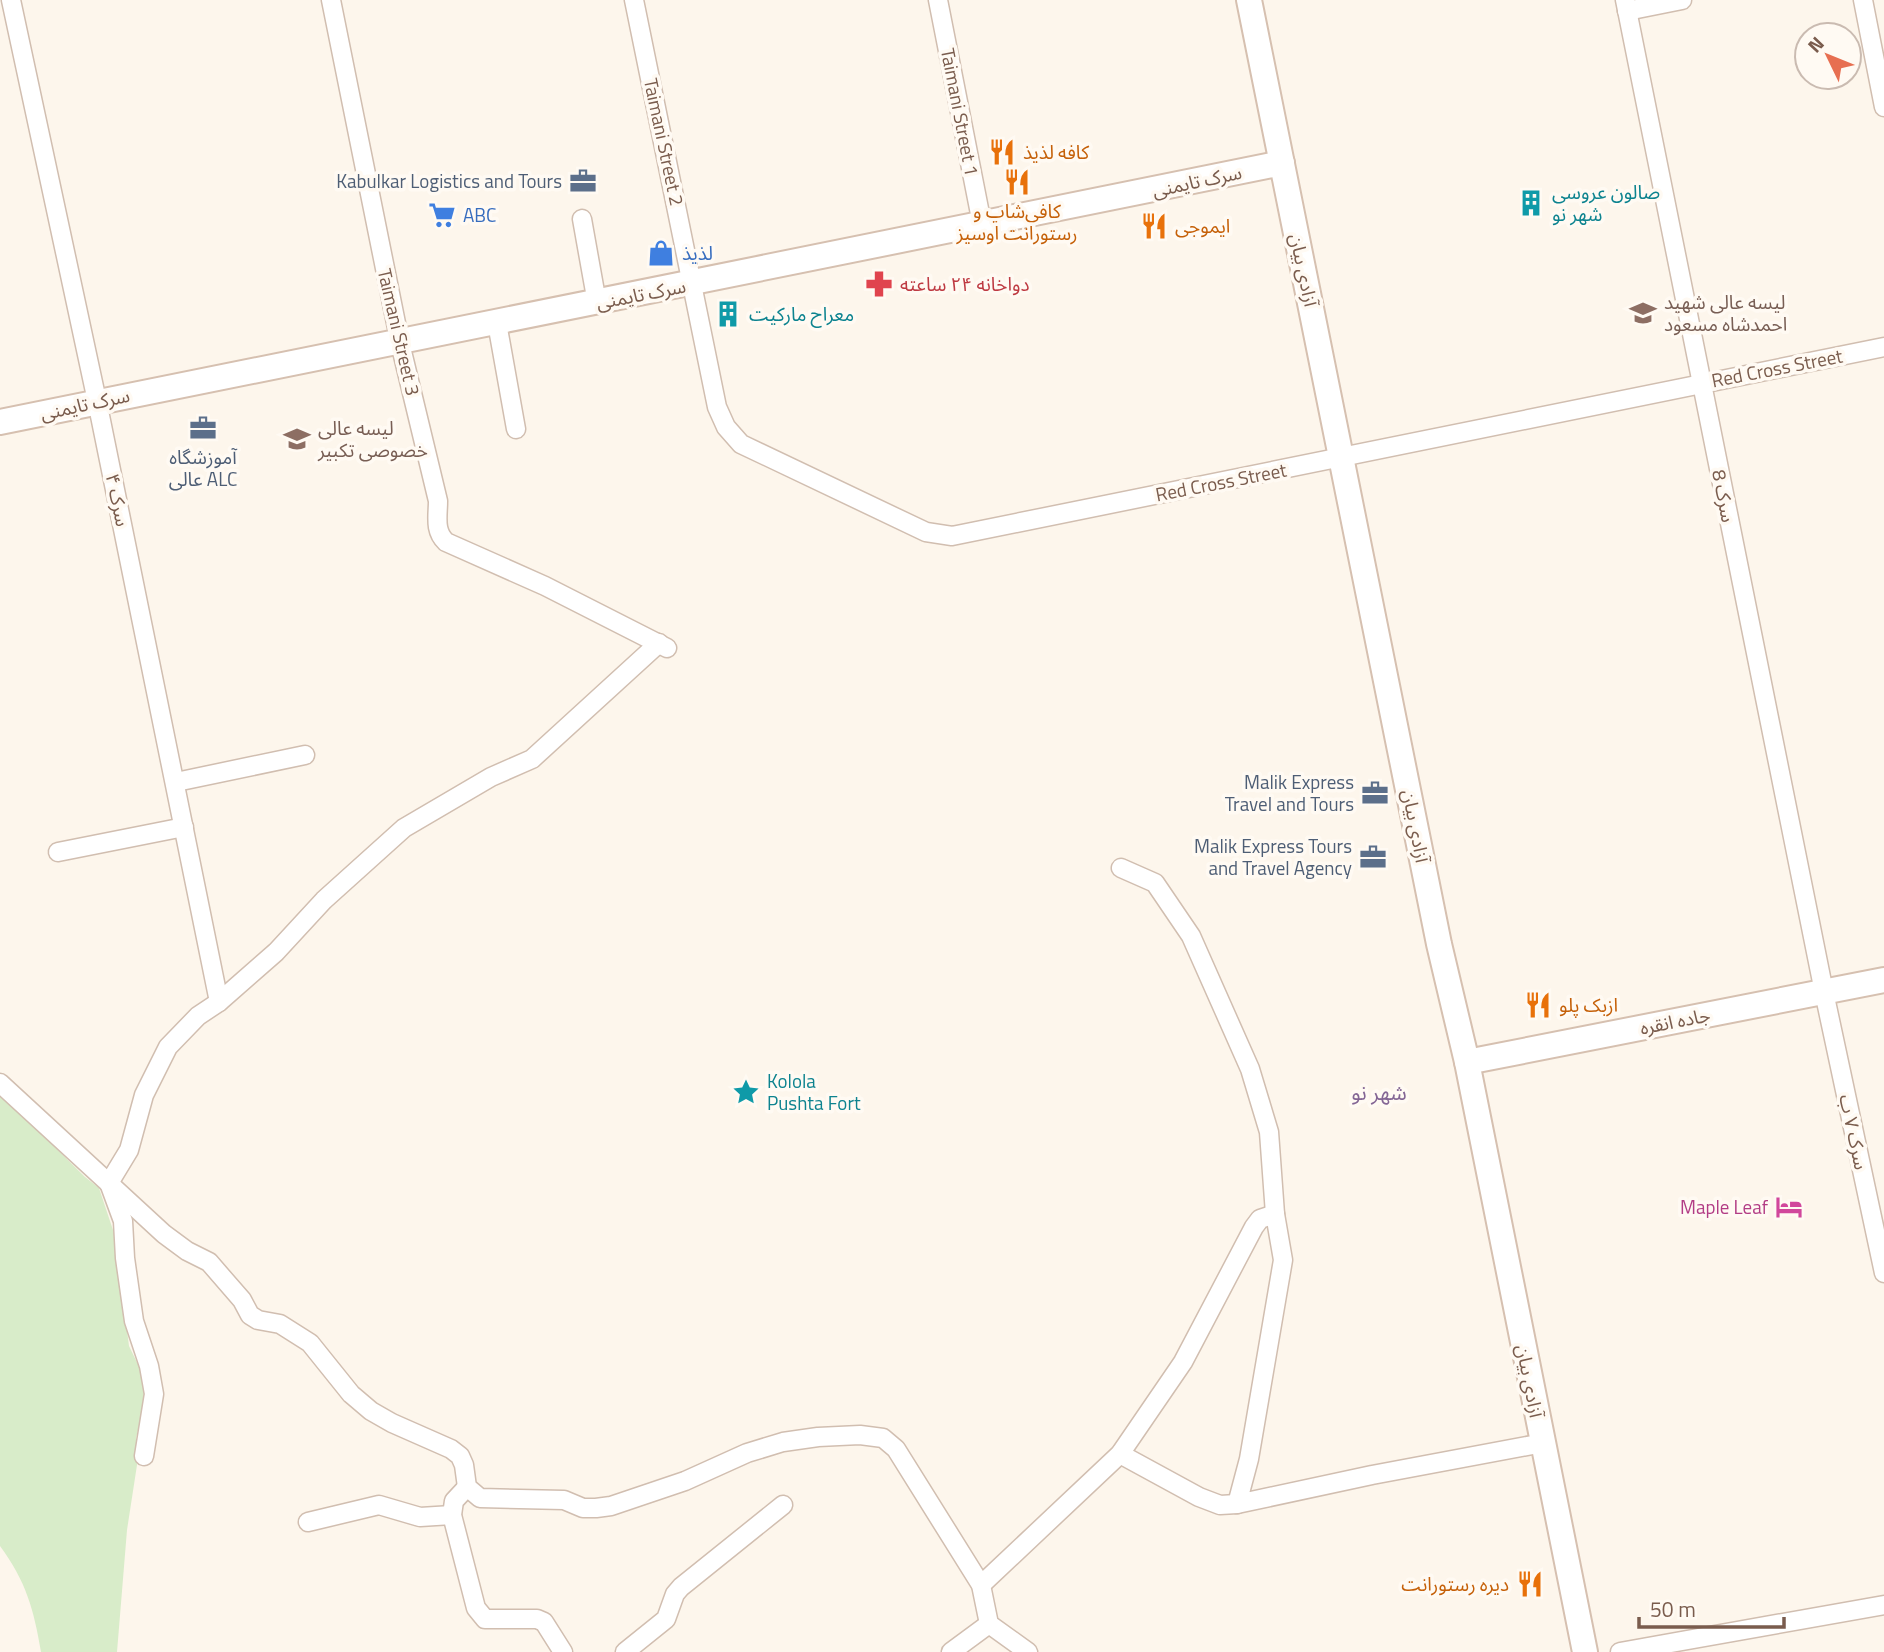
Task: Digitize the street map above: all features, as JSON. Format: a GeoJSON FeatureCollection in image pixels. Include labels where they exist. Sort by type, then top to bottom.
{"type":"FeatureCollection","features":[{"type":"Feature","properties":{"kind":"main road","name":"آزادی بیان"},"geometry":{"type":"LineString","coordinates":[[1249,0],[1585,1652]]}},
{"type":"Feature","properties":{"kind":"main road","name":"سرک تایمنی"},"geometry":{"type":"LineString","coordinates":[[0,422],[1282,163]]}},
{"type":"Feature","properties":{"kind":"main road","name":"جاده انقره"},"geometry":{"type":"LineString","coordinates":[[1467,1062],[1884,980]]}},
{"type":"Feature","properties":{"kind":"street","name":"سرک ۴"},"geometry":{"type":"LineString","coordinates":[[11,0],[97,401],[219,1002]]}},
{"type":"Feature","properties":{"kind":"street","name":"Taimani Street 3"},"geometry":{"type":"LineString","coordinates":[[219,1002],[276,952],[324,900],[404,828],[491,777],[532,759],[664,646],[545,586],[446,542],[441,537],[437,523],[438,501],[400,342],[331,0]]}},
{"type":"Feature","properties":{"kind":"street","name":"Taimani Street 2"},"geometry":{"type":"LineString","coordinates":[[634,0],[693,283]]}},
{"type":"Feature","properties":{"kind":"street","name":"Taimani Street 1"},"geometry":{"type":"LineString","coordinates":[[938,0],[982,224]]}},
{"type":"Feature","properties":{"kind":"street"},"geometry":{"type":"LineString","coordinates":[[1626,5],[1682,0]]}},
{"type":"Feature","properties":{"kind":"street"},"geometry":{"type":"LineString","coordinates":[[1863,0],[1884,107]]}},
{"type":"Feature","properties":{"kind":"street","name":"سرک 8"},"geometry":{"type":"LineString","coordinates":[[1626,5],[1824,992]]}},
{"type":"Feature","properties":{"kind":"street"},"geometry":{"type":"LineString","coordinates":[[582,219],[597,303]]}},
{"type":"Feature","properties":{"kind":"street","name":"Red Cross Street"},"geometry":{"type":"LineString","coordinates":[[693,283],[717,407],[726,427],[741,444],[926,532],[952,536],[1884,347]]}},
{"type":"Feature","properties":{"kind":"street"},"geometry":{"type":"LineString","coordinates":[[496,323],[516,429]]}},
{"type":"Feature","properties":{"kind":"street"},"geometry":{"type":"LineString","coordinates":[[176,782],[305,755]]}},
{"type":"Feature","properties":{"kind":"street"},"geometry":{"type":"LineString","coordinates":[[58,852],[184,827]]}},
{"type":"Feature","properties":{"kind":"street"},"geometry":{"type":"LineString","coordinates":[[1121,868],[1155,883],[1191,936],[1250,1069],[1269,1132],[1275,1214],[1283,1260],[1249,1459],[1237,1504]]}},
{"type":"Feature","properties":{"kind":"street","name":"سرک ۷ ب"},"geometry":{"type":"LineString","coordinates":[[1824,992],[1884,1273]]}},
{"type":"Feature","properties":{"kind":"street"},"geometry":{"type":"LineString","coordinates":[[109,1183],[129,1150],[145,1095],[168,1047],[198,1017],[219,1002]]}},
{"type":"Feature","properties":{"kind":"street"},"geometry":{"type":"LineString","coordinates":[[0,1083],[164,1234],[187,1251],[209,1262],[242,1300],[250,1315],[258,1320],[279,1324],[310,1343],[351,1394],[371,1411],[451,1449],[460,1456],[467,1487],[480,1498],[564,1500],[583,1508],[611,1506],[685,1480],[747,1453],[783,1442],[860,1435],[883,1438],[896,1449],[981,1585],[989,1624],[1028,1652]]}},
{"type":"Feature","properties":{"kind":"street"},"geometry":{"type":"LineString","coordinates":[[109,1183],[123,1221],[134,1321],[149,1366],[154,1394],[144,1456]]}},
{"type":"Feature","properties":{"kind":"street"},"geometry":{"type":"LineString","coordinates":[[981,1585],[1120,1454],[1183,1362],[1254,1227],[1260,1219],[1275,1214]]}},
{"type":"Feature","properties":{"kind":"street"},"geometry":{"type":"LineString","coordinates":[[1120,1454],[1199,1497],[1220,1505],[1237,1504],[1543,1443]]}},
{"type":"Feature","properties":{"kind":"street"},"geometry":{"type":"LineString","coordinates":[[467,1487],[453,1501],[452,1515],[476,1608],[485,1619],[537,1619],[544,1622],[563,1652]]}},
{"type":"Feature","properties":{"kind":"street"},"geometry":{"type":"LineString","coordinates":[[309,1522],[379,1505],[420,1517],[452,1515]]}},
{"type":"Feature","properties":{"kind":"street"},"geometry":{"type":"LineString","coordinates":[[625,1652],[666,1619],[675,1594],[681,1587],[783,1505]]}},
{"type":"Feature","properties":{"kind":"street"},"geometry":{"type":"LineString","coordinates":[[1620,1652],[1884,1605]]}},
{"type":"Feature","properties":{"kind":"street"},"geometry":{"type":"LineString","coordinates":[[951,1652],[989,1624]]}},
{"type":"Feature","properties":{"kind":"green space"},"geometry":{"type":"Polygon","coordinates":[[[0,1093],[99,1188],[115,1236],[129,1346],[145,1379],[145,1401],[136,1438],[137,1465],[127,1530],[117,1652],[41,1652],[28,1596],[0,1546],[0,1093]]]}},
{"type":"Feature","properties":{"kind":"place","name":"کافه لذیذ"},"geometry":{"type":"Point","coordinates":[1002,152]}},
{"type":"Feature","properties":{"kind":"place","name":"Kabulkar Logistics and Tours"},"geometry":{"type":"Point","coordinates":[583,181]}},
{"type":"Feature","properties":{"kind":"place","name":"کافی‌شاپ و رستورانت اوسیز"},"geometry":{"type":"Point","coordinates":[1017,182]}},
{"type":"Feature","properties":{"kind":"place","name":"صالون عروسی شهر نو"},"geometry":{"type":"Point","coordinates":[1531,203]}},
{"type":"Feature","properties":{"kind":"place","name":"ABC"},"geometry":{"type":"Point","coordinates":[442,215]}},
{"type":"Feature","properties":{"kind":"place","name":"ایموجی"},"geometry":{"type":"Point","coordinates":[1154,226]}},
{"type":"Feature","properties":{"kind":"place","name":"لذیذ"},"geometry":{"type":"Point","coordinates":[661,253]}},
{"type":"Feature","properties":{"kind":"place","name":"دواخانه ۲۴ ساعته"},"geometry":{"type":"Point","coordinates":[879,284]}},
{"type":"Feature","properties":{"kind":"place","name":"لیسه عالی شهید احمدشاه مسعود"},"geometry":{"type":"Point","coordinates":[1643,313]}},
{"type":"Feature","properties":{"kind":"place","name":"معراح مارکیت"},"geometry":{"type":"Point","coordinates":[728,314]}},
{"type":"Feature","properties":{"kind":"place","name":"آموزشگاه عالی ALC"},"geometry":{"type":"Point","coordinates":[203,428]}},
{"type":"Feature","properties":{"kind":"place","name":"لیسه عالی خصوصی تکبیر"},"geometry":{"type":"Point","coordinates":[297,439]}},
{"type":"Feature","properties":{"kind":"place","name":"Malik Express Travel and Tours"},"geometry":{"type":"Point","coordinates":[1375,793]}},
{"type":"Feature","properties":{"kind":"place","name":"Malik Express Tours and Travel Agency"},"geometry":{"type":"Point","coordinates":[1373,857]}},
{"type":"Feature","properties":{"kind":"place","name":"ازبک پلو"},"geometry":{"type":"Point","coordinates":[1538,1005]}},
{"type":"Feature","properties":{"kind":"place","name":"Kolola Pushta Fort"},"geometry":{"type":"Point","coordinates":[746,1092]}},
{"type":"Feature","properties":{"kind":"place","name":"Maple Leaf"},"geometry":{"type":"Point","coordinates":[1789,1207]}},
{"type":"Feature","properties":{"kind":"place","name":"دیره رستورانت"},"geometry":{"type":"Point","coordinates":[1530,1584]}},
{"type":"Feature","properties":{"kind":"district","name":"شهر نو"},"geometry":{"type":"Point","coordinates":[1379,1093]}}]}
